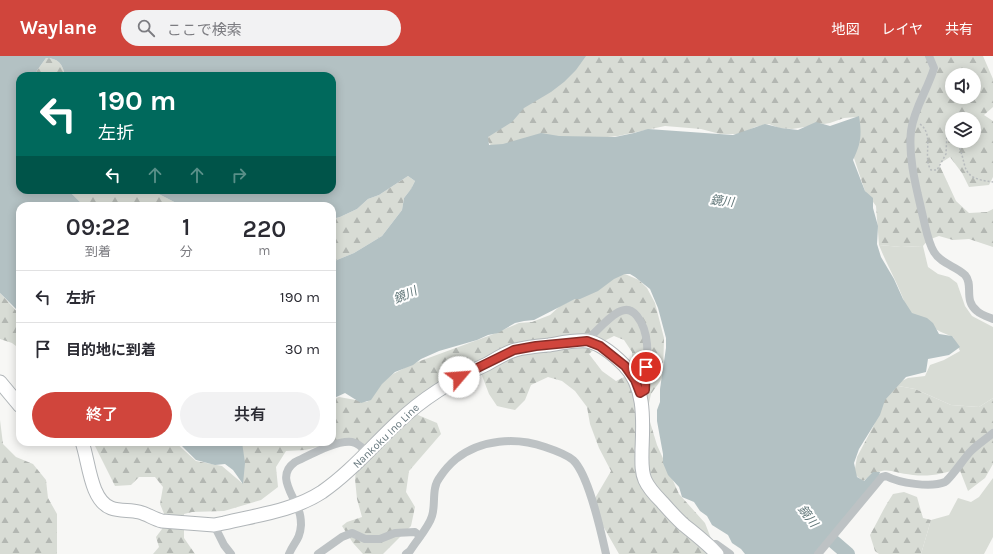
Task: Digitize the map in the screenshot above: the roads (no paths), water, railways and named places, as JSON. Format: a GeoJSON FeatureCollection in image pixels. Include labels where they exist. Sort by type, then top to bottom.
{"type":"FeatureCollection","features":[{"type":"Feature","properties":{"kind":"main road"},"geometry":{"type":"LineString","coordinates":[[587,341],[600,346],[625,366],[635,380],[640,393],[643,421],[642,470],[646,481],[654,493],[682,524],[713,549]]}},
{"type":"Feature","properties":{"kind":"main road","name":"Nankoku Ino Line"},"geometry":{"type":"LineString","coordinates":[[83,446],[97,495],[106,506],[114,509],[141,513],[154,519],[219,524],[291,507],[320,493],[350,470],[398,421],[426,398],[450,382],[514,350],[587,341]]}},
{"type":"Feature","properties":{"kind":"main road"},"geometry":{"type":"LineString","coordinates":[[0,382],[16,401]]}},
{"type":"Feature","properties":{"kind":"street"},"geometry":{"type":"LineString","coordinates":[[929,56],[934,68],[921,98],[911,131],[911,153],[928,239],[934,252],[940,259],[958,269],[966,276],[969,282],[968,296],[971,304],[976,310],[993,320]]}},
{"type":"Feature","properties":{"kind":"street"},"geometry":{"type":"LineString","coordinates":[[587,341],[594,333],[620,311],[627,309],[634,312],[640,320],[646,334],[647,355],[645,390],[640,393]]}},
{"type":"Feature","properties":{"kind":"street"},"geometry":{"type":"LineString","coordinates":[[818,554],[882,477],[886,476],[892,479],[911,483],[931,484],[945,481],[971,451],[993,433]]}},
{"type":"Feature","properties":{"kind":"street"},"geometry":{"type":"LineString","coordinates":[[406,554],[410,551],[429,525],[433,515],[435,490],[438,479],[455,460],[468,451],[503,441],[532,442],[556,451],[573,460],[581,472],[587,487],[606,554]]}},
{"type":"Feature","properties":{"kind":"street"},"geometry":{"type":"LineString","coordinates":[[336,445],[351,442],[357,444],[367,452]]}},
{"type":"Feature","properties":{"kind":"street"},"geometry":{"type":"LineString","coordinates":[[288,553],[297,542],[300,535],[301,524],[299,512],[291,507],[290,493],[287,484],[287,474],[290,466],[296,462],[335,446]]}},
{"type":"Feature","properties":{"kind":"street"},"geometry":{"type":"LineString","coordinates":[[219,524],[224,546],[231,554]]}},
{"type":"Feature","properties":{"kind":"street"},"geometry":{"type":"LineString","coordinates":[[318,554],[342,537],[352,533],[365,539],[380,539],[395,533],[415,532],[420,536]]}},
{"type":"Feature","properties":{"kind":"street"},"geometry":{"type":"LineString","coordinates":[[713,549],[716,544],[730,554]]}},
{"type":"Feature","properties":{"kind":"water"},"geometry":{"type":"Polygon","coordinates":[[[0,56],[586,56],[576,70],[564,82],[551,92],[524,108],[512,122],[488,137],[489,145],[503,144],[541,133],[559,136],[615,137],[648,129],[733,135],[765,124],[798,130],[816,122],[830,126],[859,116],[860,139],[858,149],[853,160],[865,191],[873,198],[873,208],[878,226],[877,244],[881,257],[912,313],[927,318],[933,323],[939,334],[952,336],[960,347],[949,355],[928,359],[926,372],[906,377],[885,400],[880,415],[859,449],[854,463],[857,477],[864,481],[873,472],[880,472],[879,476],[815,554],[745,554],[741,549],[732,543],[728,535],[712,525],[707,516],[700,511],[694,502],[682,497],[679,487],[668,475],[663,463],[663,454],[657,421],[666,338],[658,308],[650,289],[630,274],[625,274],[614,279],[598,291],[580,299],[575,299],[534,320],[515,323],[498,333],[439,351],[421,359],[413,365],[395,372],[382,384],[371,400],[361,403],[345,393],[336,397],[336,260],[354,253],[382,236],[402,210],[404,198],[415,181],[408,176],[379,195],[368,199],[357,209],[336,218],[336,202],[174,202],[159,194],[336,194],[336,72],[64,72],[59,62],[54,59],[46,58],[36,72],[16,72],[16,194],[72,194],[80,202],[16,202],[16,309],[0,293],[0,56]]]}},
{"type":"Feature","properties":{"kind":"water"},"geometry":{"type":"Polygon","coordinates":[[[182,446],[243,446],[245,463],[243,484],[233,470],[225,464],[215,465],[196,460],[182,446]]]}},
{"type":"Feature","properties":{"kind":"waterway","name":"鏡川"},"geometry":{"type":"LineString","coordinates":[[819,529],[848,554]]}}]}
